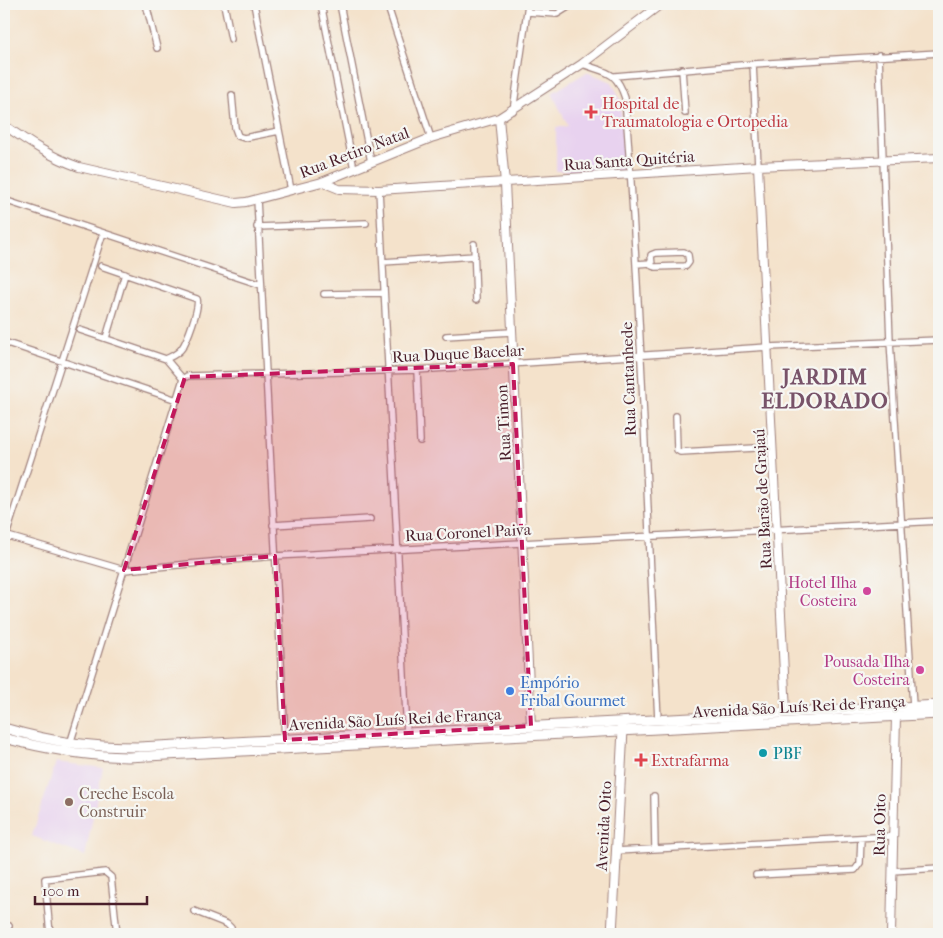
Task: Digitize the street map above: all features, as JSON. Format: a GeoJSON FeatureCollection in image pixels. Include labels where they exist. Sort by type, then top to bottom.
{"type":"FeatureCollection","features":[{"type":"Feature","properties":{"kind":"main road","name":"Avenida São Luís Rei de França"},"geometry":{"type":"LineString","coordinates":[[4,738],[47,749],[106,757],[128,757],[621,726],[658,719],[939,705]]}},
{"type":"Feature","properties":{"kind":"main road","name":"Avenida São Luís Rei de França"},"geometry":{"type":"LineString","coordinates":[[4,728],[49,741],[70,744],[139,747],[531,726],[621,726],[794,721],[939,714]]}},
{"type":"Feature","properties":{"kind":"main road","name":"Avenida Oito"},"geometry":{"type":"LineString","coordinates":[[612,934],[621,726]]}},
{"type":"Feature","properties":{"kind":"street"},"geometry":{"type":"LineString","coordinates":[[146,4],[157,48]]}},
{"type":"Feature","properties":{"kind":"street"},"geometry":{"type":"LineString","coordinates":[[224,4],[231,39]]}},
{"type":"Feature","properties":{"kind":"street"},"geometry":{"type":"LineString","coordinates":[[254,4],[291,190]]}},
{"type":"Feature","properties":{"kind":"street"},"geometry":{"type":"LineString","coordinates":[[321,4],[354,169]]}},
{"type":"Feature","properties":{"kind":"street"},"geometry":{"type":"LineString","coordinates":[[340,4],[371,162]]}},
{"type":"Feature","properties":{"kind":"street"},"geometry":{"type":"LineString","coordinates":[[387,4],[431,138]]}},
{"type":"Feature","properties":{"kind":"street"},"geometry":{"type":"LineString","coordinates":[[513,111],[528,4]]}},
{"type":"Feature","properties":{"kind":"street"},"geometry":{"type":"LineString","coordinates":[[527,12],[556,14],[573,4]]}},
{"type":"Feature","properties":{"kind":"street","name":"Rua Retiro Natal"},"geometry":{"type":"LineString","coordinates":[[4,125],[41,150],[79,166],[195,192],[227,202],[241,202],[322,182],[431,138],[499,118],[513,111],[582,64],[661,4]]}},
{"type":"Feature","properties":{"kind":"street"},"geometry":{"type":"LineString","coordinates":[[582,64],[615,76],[752,64],[879,55],[939,53]]}},
{"type":"Feature","properties":{"kind":"street"},"geometry":{"type":"LineString","coordinates":[[879,55],[890,342],[913,706]]}},
{"type":"Feature","properties":{"kind":"street","name":"Rua Barão de Grajaú"},"geometry":{"type":"LineString","coordinates":[[752,64],[786,712]]}},
{"type":"Feature","properties":{"kind":"street"},"geometry":{"type":"LineString","coordinates":[[682,69],[685,113]]}},
{"type":"Feature","properties":{"kind":"street","name":"Rua Cantanhede"},"geometry":{"type":"LineString","coordinates":[[615,76],[625,98],[641,355],[658,719]]}},
{"type":"Feature","properties":{"kind":"street"},"geometry":{"type":"LineString","coordinates":[[232,95],[235,128],[238,136],[244,138],[279,131]]}},
{"type":"Feature","properties":{"kind":"street","name":"Rua Timon"},"geometry":{"type":"LineString","coordinates":[[499,118],[505,182],[531,726]]}},
{"type":"Feature","properties":{"kind":"street","name":"Rua Santa Quitéria"},"geometry":{"type":"LineString","coordinates":[[322,182],[339,189],[378,190],[758,166],[939,158]]}},
{"type":"Feature","properties":{"kind":"street"},"geometry":{"type":"LineString","coordinates":[[378,190],[407,733]]}},
{"type":"Feature","properties":{"kind":"street"},"geometry":{"type":"LineString","coordinates":[[257,199],[275,556],[277,656],[285,740]]}},
{"type":"Feature","properties":{"kind":"street"},"geometry":{"type":"LineString","coordinates":[[4,200],[260,285]]}},
{"type":"Feature","properties":{"kind":"street"},"geometry":{"type":"LineString","coordinates":[[257,228],[366,223]]}},
{"type":"Feature","properties":{"kind":"street"},"geometry":{"type":"LineString","coordinates":[[4,538],[103,233]]}},
{"type":"Feature","properties":{"kind":"street"},"geometry":{"type":"LineString","coordinates":[[474,244],[476,300]]}},
{"type":"Feature","properties":{"kind":"street"},"geometry":{"type":"LineString","coordinates":[[636,264],[652,264],[655,268],[683,267],[689,262],[688,255],[684,252],[656,253],[651,255],[652,264]]}},
{"type":"Feature","properties":{"kind":"street"},"geometry":{"type":"LineString","coordinates":[[383,262],[474,256]]}},
{"type":"Feature","properties":{"kind":"street"},"geometry":{"type":"LineString","coordinates":[[101,266],[198,299],[199,304],[184,345],[179,352],[166,359]]}},
{"type":"Feature","properties":{"kind":"street"},"geometry":{"type":"LineString","coordinates":[[106,338],[125,274]]}},
{"type":"Feature","properties":{"kind":"street"},"geometry":{"type":"LineString","coordinates":[[324,294],[384,293]]}},
{"type":"Feature","properties":{"kind":"street"},"geometry":{"type":"LineString","coordinates":[[70,744],[184,379],[166,359],[80,330]]}},
{"type":"Feature","properties":{"kind":"street"},"geometry":{"type":"LineString","coordinates":[[446,336],[511,332]]}},
{"type":"Feature","properties":{"kind":"street","name":"Rua Duque Bacelar"},"geometry":{"type":"LineString","coordinates":[[184,379],[190,375],[417,370],[768,347],[939,340]]}},
{"type":"Feature","properties":{"kind":"street"},"geometry":{"type":"LineString","coordinates":[[4,342],[177,400]]}},
{"type":"Feature","properties":{"kind":"street"},"geometry":{"type":"LineString","coordinates":[[417,370],[420,441]]}},
{"type":"Feature","properties":{"kind":"street"},"geometry":{"type":"LineString","coordinates":[[676,416],[677,450],[680,452],[773,447]]}},
{"type":"Feature","properties":{"kind":"street"},"geometry":{"type":"LineString","coordinates":[[273,525],[370,519]]}},
{"type":"Feature","properties":{"kind":"street","name":"Rua Coronel Paiva"},"geometry":{"type":"LineString","coordinates":[[4,538],[124,570],[275,556],[939,521]]}},
{"type":"Feature","properties":{"kind":"street"},"geometry":{"type":"LineString","coordinates":[[786,712],[794,721]]}},
{"type":"Feature","properties":{"kind":"street","name":"Rua Oito"},"geometry":{"type":"LineString","coordinates":[[890,934],[896,716]]}},
{"type":"Feature","properties":{"kind":"street"},"geometry":{"type":"LineString","coordinates":[[654,796],[655,849]]}},
{"type":"Feature","properties":{"kind":"street"},"geometry":{"type":"LineString","coordinates":[[616,851],[893,836]]}},
{"type":"Feature","properties":{"kind":"street"},"geometry":{"type":"LineString","coordinates":[[756,875],[855,870],[860,863],[861,838]]}},
{"type":"Feature","properties":{"kind":"street"},"geometry":{"type":"LineString","coordinates":[[892,871],[939,868]]}},
{"type":"Feature","properties":{"kind":"street"},"geometry":{"type":"LineString","coordinates":[[50,934],[45,879],[105,872],[111,877],[117,934]]}},
{"type":"Feature","properties":{"kind":"street"},"geometry":{"type":"LineString","coordinates":[[194,911],[227,924],[232,934]]}},
{"type":"Feature","properties":{"kind":"highlighted area"},"geometry":{"type":"Polygon","coordinates":[[[513,364],[531,726],[285,740],[275,556],[124,570],[185,377],[513,364]]]}},
{"type":"Feature","properties":{"kind":"shaded area","name":"Hospital de Traumatologia e Ortopedia"},"geometry":{"type":"Polygon","coordinates":[[[587,72],[612,82],[620,99],[626,171],[556,171],[556,127],[568,126],[552,93],[587,72]]]}},
{"type":"Feature","properties":{"kind":"shaded area","name":"Creche Escola Construir"},"geometry":{"type":"Polygon","coordinates":[[[56,762],[103,768],[85,856],[32,836],[56,762]]]}},
{"type":"Feature","properties":{"kind":"place","name":"Hospital de Traumatologia e Ortopedia"},"geometry":{"type":"Point","coordinates":[591,112]}},
{"type":"Feature","properties":{"kind":"place","name":"Hotel Ilha Costeira"},"geometry":{"type":"Point","coordinates":[867,591]}},
{"type":"Feature","properties":{"kind":"place","name":"Pousada Ilha Costeira"},"geometry":{"type":"Point","coordinates":[920,670]}},
{"type":"Feature","properties":{"kind":"place","name":"Empório Fribal Gourmet"},"geometry":{"type":"Point","coordinates":[510,691]}},
{"type":"Feature","properties":{"kind":"place","name":"PBF"},"geometry":{"type":"Point","coordinates":[763,753]}},
{"type":"Feature","properties":{"kind":"place","name":"Extrafarma"},"geometry":{"type":"Point","coordinates":[641,760]}},
{"type":"Feature","properties":{"kind":"place","name":"Creche Escola Construir"},"geometry":{"type":"Point","coordinates":[69,802]}},
{"type":"Feature","properties":{"kind":"district","name":"JARDIM ELDORADO"},"geometry":{"type":"Point","coordinates":[825,389]}}]}
